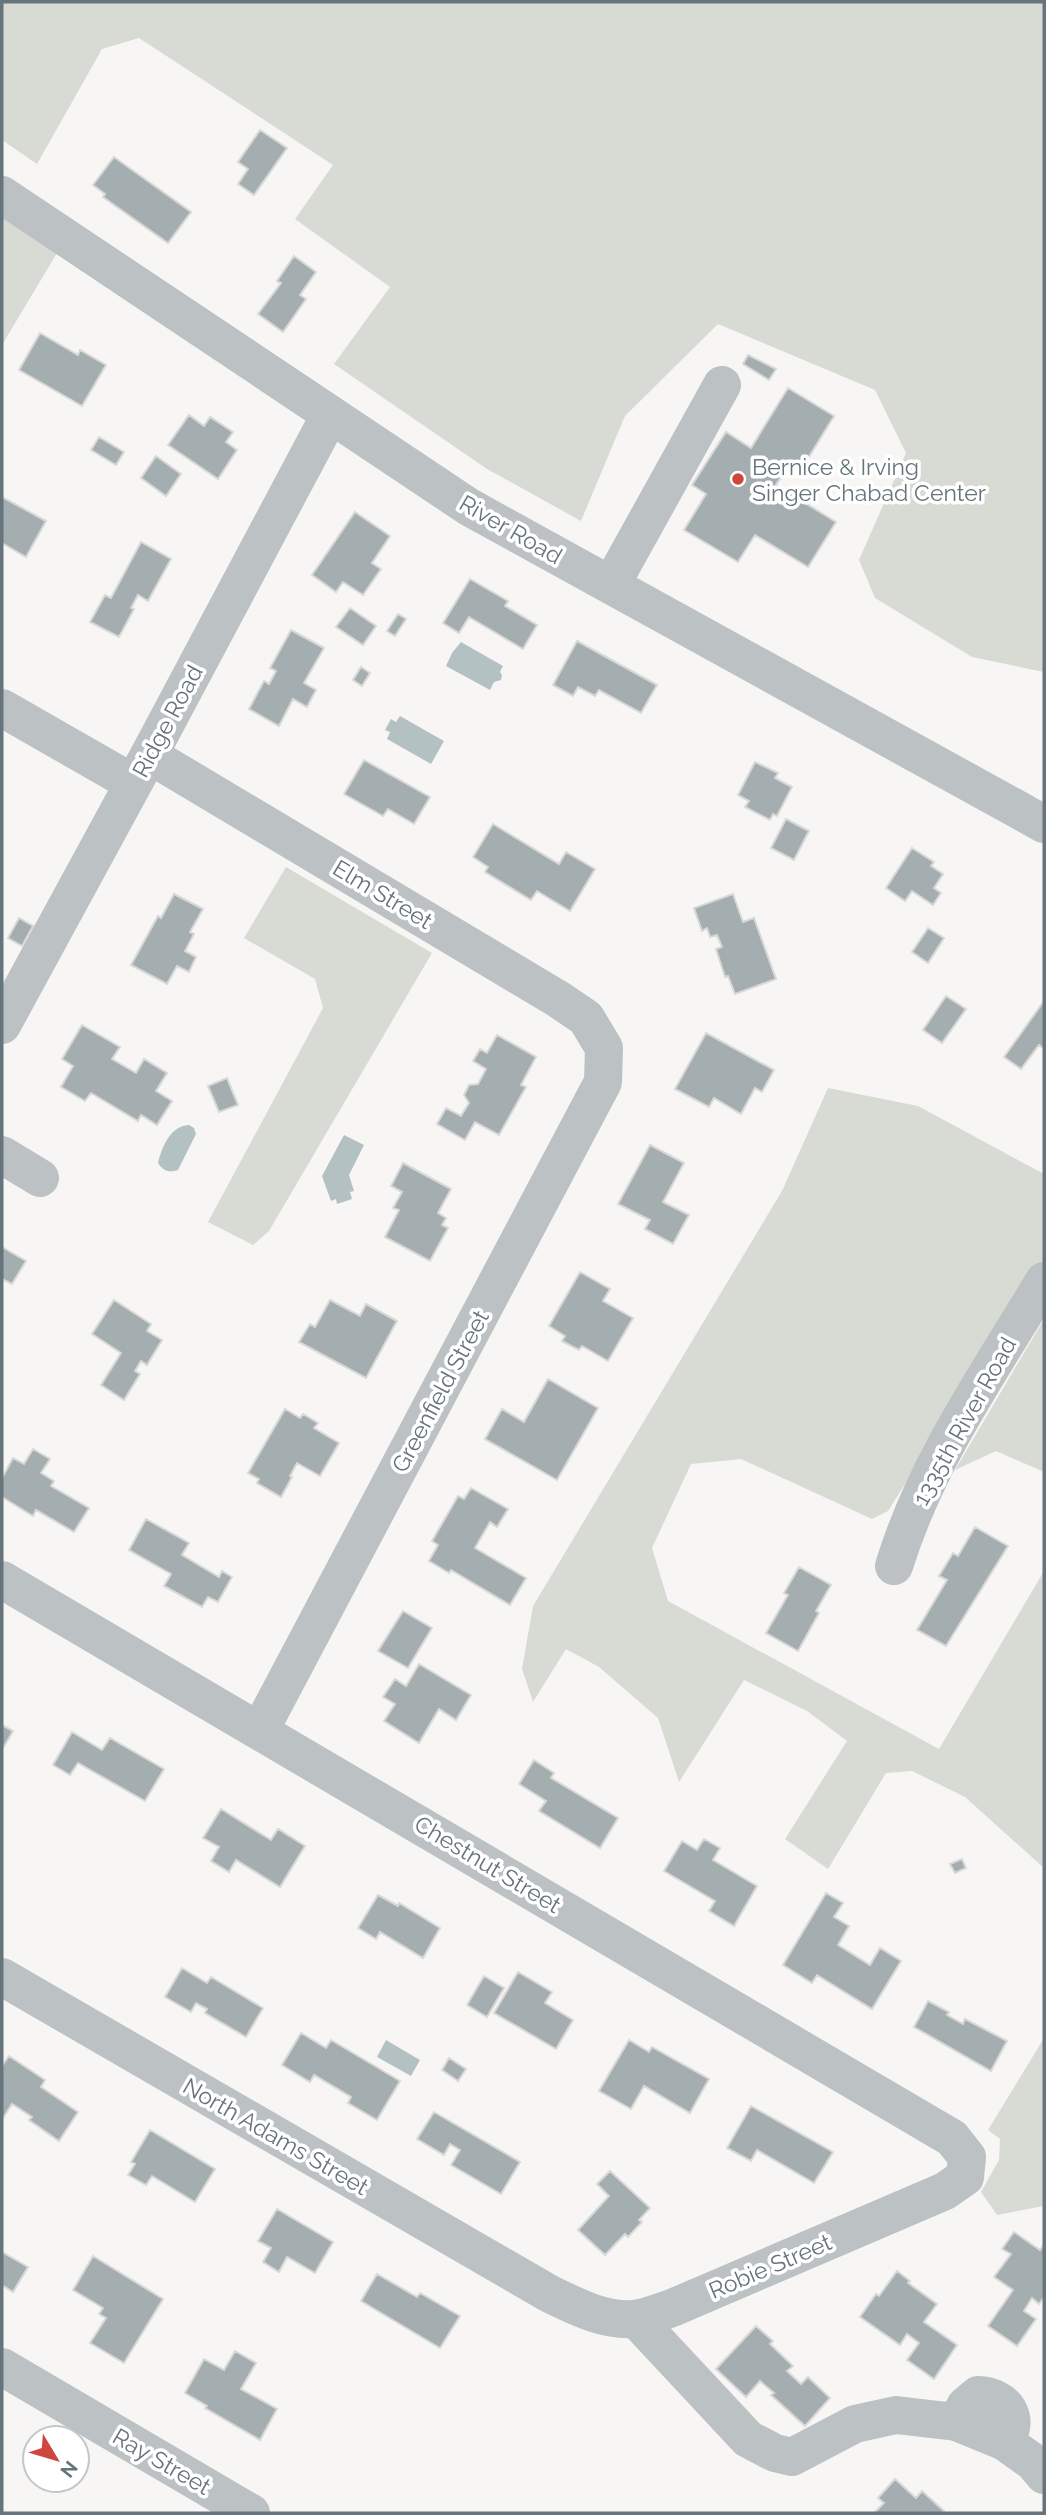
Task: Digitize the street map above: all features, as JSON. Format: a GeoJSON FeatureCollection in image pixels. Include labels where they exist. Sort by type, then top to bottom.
{"type":"FeatureCollection","features":[{"type":"Feature","properties":{"kind":"street","name":"River Road"},"geometry":{"type":"LineString","coordinates":[[2,195],[469,507],[1044,824]]}},
{"type":"Feature","properties":{"kind":"street"},"geometry":{"type":"LineString","coordinates":[[611,585],[722,385]]}},
{"type":"Feature","properties":{"kind":"street","name":"Ridge Road"},"geometry":{"type":"LineString","coordinates":[[2,1025],[330,415]]}},
{"type":"Feature","properties":{"kind":"street","name":"Elm Street"},"geometry":{"type":"LineString","coordinates":[[2,708],[141,769],[558,999],[586,1018],[604,1048]]}},
{"type":"Feature","properties":{"kind":"street","name":"Greenfield Street"},"geometry":{"type":"LineString","coordinates":[[260,1730],[603,1082],[604,1048]]}},
{"type":"Feature","properties":{"kind":"street"},"geometry":{"type":"LineString","coordinates":[[2,1155],[40,1178]]}},
{"type":"Feature","properties":{"kind":"street","name":"1335th River Road"},"geometry":{"type":"LineString","coordinates":[[894,1566],[915,1506],[942,1452],[1044,1281]]}},
{"type":"Feature","properties":{"kind":"street","name":"Chestnut Street"},"geometry":{"type":"LineString","coordinates":[[2,1580],[952,2138],[967,2158]]}},
{"type":"Feature","properties":{"kind":"street","name":"North Adams Street"},"geometry":{"type":"LineString","coordinates":[[2,1978],[550,2294]]}},
{"type":"Feature","properties":{"kind":"street","name":"Robie Street"},"geometry":{"type":"LineString","coordinates":[[550,2294],[609,2318],[636,2319],[671,2308],[945,2191],[965,2177],[967,2158]]}},
{"type":"Feature","properties":{"kind":"street"},"geometry":{"type":"LineString","coordinates":[[636,2319],[748,2439],[775,2453],[792,2457],[855,2424],[896,2415],[956,2422],[1005,2442],[1033,2462],[1044,2475]]}},
{"type":"Feature","properties":{"kind":"street","name":"Ray Street"},"geometry":{"type":"LineString","coordinates":[[2,2367],[251,2513]]}},
{"type":"Feature","properties":{"kind":"shaded area"},"geometry":{"type":"Polygon","coordinates":[[[2,2],[1044,2],[1044,672],[972,657],[875,598],[859,560],[906,453],[875,390],[718,324],[625,416],[581,521],[487,469],[334,364],[390,287],[295,219],[333,165],[139,38],[102,49],[37,164],[2,140],[2,2]]]}},
{"type":"Feature","properties":{"kind":"shaded area"},"geometry":{"type":"Polygon","coordinates":[[[2,216],[57,253],[2,345],[2,216]]]}},
{"type":"Feature","properties":{"kind":"shaded area"},"geometry":{"type":"Polygon","coordinates":[[[461,642],[503,666],[500,672],[501,680],[494,682],[490,690],[446,666],[461,642]]]}},
{"type":"Feature","properties":{"kind":"shaded area"},"geometry":{"type":"Polygon","coordinates":[[[400,716],[444,741],[431,764],[387,739],[390,732],[385,730],[391,719],[396,722],[400,716]]]}},
{"type":"Feature","properties":{"kind":"shaded area"},"geometry":{"type":"Polygon","coordinates":[[[286,867],[432,953],[269,1231],[253,1245],[208,1222],[323,1008],[315,979],[244,938],[286,867]]]}},
{"type":"Feature","properties":{"kind":"shaded area"},"geometry":{"type":"Polygon","coordinates":[[[828,1088],[918,1106],[1044,1174],[1044,1263],[888,1511],[872,1519],[741,1459],[691,1464],[652,1548],[668,1601],[939,1749],[1044,1571],[1044,1868],[965,1797],[912,1771],[886,1773],[828,1869],[785,1839],[847,1741],[807,1711],[744,1680],[679,1782],[658,1718],[599,1667],[566,1649],[533,1702],[522,1669],[533,1606],[782,1191],[828,1088]]]}},
{"type":"Feature","properties":{"kind":"shaded area"},"geometry":{"type":"Polygon","coordinates":[[[189,1125],[194,1128],[196,1134],[178,1170],[164,1170],[158,1163],[165,1144],[177,1129],[189,1125]]]}},
{"type":"Feature","properties":{"kind":"shaded area"},"geometry":{"type":"Polygon","coordinates":[[[344,1135],[364,1145],[349,1175],[354,1191],[350,1192],[352,1199],[337,1204],[336,1199],[331,1201],[322,1176],[344,1135]]]}},
{"type":"Feature","properties":{"kind":"shaded area"},"geometry":{"type":"Polygon","coordinates":[[[1044,1319],[1044,1472],[996,1451],[955,1470],[1044,1319]]]}},
{"type":"Feature","properties":{"kind":"shaded area"},"geometry":{"type":"Polygon","coordinates":[[[1044,2038],[1044,2206],[997,2215],[981,2192],[999,2160],[1000,2139],[988,2130],[1044,2038]]]}},
{"type":"Feature","properties":{"kind":"shaded area"},"geometry":{"type":"Polygon","coordinates":[[[386,2040],[420,2060],[411,2076],[377,2057],[386,2040]]]}},
{"type":"Feature","properties":{"kind":"building"},"geometry":{"type":"Polygon","coordinates":[[[260,130],[287,148],[254,195],[238,184],[248,169],[238,162],[260,130]]]}},
{"type":"Feature","properties":{"kind":"building"},"geometry":{"type":"Polygon","coordinates":[[[114,157],[191,212],[168,243],[103,197],[105,194],[93,185],[114,157]]]}},
{"type":"Feature","properties":{"kind":"building"},"geometry":{"type":"Polygon","coordinates":[[[294,256],[316,272],[300,295],[306,299],[283,332],[258,314],[281,283],[277,281],[294,256]]]}},
{"type":"Feature","properties":{"kind":"building"},"geometry":{"type":"Polygon","coordinates":[[[40,333],[78,355],[80,350],[106,365],[82,406],[19,370],[40,333]]]}},
{"type":"Feature","properties":{"kind":"building"},"geometry":{"type":"Polygon","coordinates":[[[748,355],[776,369],[769,380],[743,364],[748,355]]]}},
{"type":"Feature","properties":{"kind":"building","name":"Bernice & Irving Singer Chabad Center"},"geometry":{"type":"Polygon","coordinates":[[[788,388],[834,416],[799,473],[788,466],[776,485],[836,522],[808,567],[755,535],[738,562],[684,530],[706,494],[692,485],[726,432],[751,448],[788,388]]]}},
{"type":"Feature","properties":{"kind":"building"},"geometry":{"type":"Polygon","coordinates":[[[189,415],[204,426],[210,417],[233,432],[226,442],[237,450],[218,479],[168,445],[189,415]]]}},
{"type":"Feature","properties":{"kind":"building"},"geometry":{"type":"Polygon","coordinates":[[[99,437],[124,452],[116,465],[91,450],[99,437]]]}},
{"type":"Feature","properties":{"kind":"building"},"geometry":{"type":"Polygon","coordinates":[[[156,456],[181,474],[166,496],[141,478],[156,456]]]}},
{"type":"Feature","properties":{"kind":"building"},"geometry":{"type":"Polygon","coordinates":[[[2,497],[46,521],[26,557],[2,543],[2,497]]]}},
{"type":"Feature","properties":{"kind":"building"},"geometry":{"type":"Polygon","coordinates":[[[355,512],[390,536],[372,563],[381,569],[363,595],[343,582],[336,592],[312,575],[355,512]]]}},
{"type":"Feature","properties":{"kind":"building"},"geometry":{"type":"Polygon","coordinates":[[[141,542],[171,559],[148,601],[138,595],[131,608],[134,609],[119,637],[90,622],[105,595],[111,598],[141,542]]]}},
{"type":"Feature","properties":{"kind":"building"},"geometry":{"type":"Polygon","coordinates":[[[470,579],[508,601],[505,606],[537,625],[523,649],[469,617],[459,633],[443,623],[470,579]]]}},
{"type":"Feature","properties":{"kind":"building"},"geometry":{"type":"Polygon","coordinates":[[[350,608],[376,626],[363,645],[336,627],[350,608]]]}},
{"type":"Feature","properties":{"kind":"building"},"geometry":{"type":"Polygon","coordinates":[[[398,614],[406,619],[395,636],[387,631],[398,614]]]}},
{"type":"Feature","properties":{"kind":"building"},"geometry":{"type":"Polygon","coordinates":[[[291,630],[324,648],[304,683],[316,690],[307,707],[293,699],[279,726],[249,709],[264,681],[269,684],[276,671],[270,668],[291,630]]]}},
{"type":"Feature","properties":{"kind":"building"},"geometry":{"type":"Polygon","coordinates":[[[577,641],[657,685],[641,713],[599,690],[595,696],[578,687],[573,696],[553,685],[577,641]]]}},
{"type":"Feature","properties":{"kind":"building"},"geometry":{"type":"Polygon","coordinates":[[[361,667],[370,673],[362,686],[353,680],[361,667]]]}},
{"type":"Feature","properties":{"kind":"building"},"geometry":{"type":"Polygon","coordinates":[[[364,760],[430,797],[414,824],[388,809],[383,816],[344,794],[364,760]]]}},
{"type":"Feature","properties":{"kind":"building"},"geometry":{"type":"Polygon","coordinates":[[[755,762],[778,773],[775,778],[792,787],[777,816],[773,814],[770,820],[745,807],[749,801],[738,795],[755,762]]]}},
{"type":"Feature","properties":{"kind":"building"},"geometry":{"type":"Polygon","coordinates":[[[786,819],[809,831],[794,860],[771,848],[786,819]]]}},
{"type":"Feature","properties":{"kind":"building"},"geometry":{"type":"Polygon","coordinates":[[[493,824],[559,864],[566,852],[595,869],[570,911],[537,891],[531,900],[485,872],[488,867],[473,857],[493,824]]]}},
{"type":"Feature","properties":{"kind":"building"},"geometry":{"type":"Polygon","coordinates":[[[912,848],[934,862],[931,866],[943,874],[934,888],[941,893],[933,905],[912,891],[905,901],[886,888],[912,848]]]}},
{"type":"Feature","properties":{"kind":"building"},"geometry":{"type":"Polygon","coordinates":[[[174,894],[203,909],[190,932],[194,934],[185,951],[196,957],[189,972],[177,966],[167,984],[131,965],[158,916],[161,918],[174,894]]]}},
{"type":"Feature","properties":{"kind":"building"},"geometry":{"type":"Polygon","coordinates":[[[733,894],[743,922],[754,918],[776,979],[735,994],[728,976],[725,977],[716,949],[722,947],[717,935],[710,937],[707,928],[702,931],[694,908],[733,894]]]}},
{"type":"Feature","properties":{"kind":"building"},"geometry":{"type":"Polygon","coordinates":[[[19,918],[33,926],[22,946],[8,938],[19,918]]]}},
{"type":"Feature","properties":{"kind":"building"},"geometry":{"type":"Polygon","coordinates":[[[928,928],[944,938],[928,963],[912,952],[928,928]]]}},
{"type":"Feature","properties":{"kind":"building"},"geometry":{"type":"Polygon","coordinates":[[[946,996],[966,1009],[942,1043],[923,1030],[946,996]]]}},
{"type":"Feature","properties":{"kind":"building"},"geometry":{"type":"Polygon","coordinates":[[[1044,1001],[1044,1049],[1039,1045],[1021,1069],[1004,1057],[1044,1001]]]}},
{"type":"Feature","properties":{"kind":"building"},"geometry":{"type":"Polygon","coordinates":[[[82,1025],[120,1047],[112,1059],[136,1073],[144,1059],[167,1073],[156,1091],[172,1101],[157,1125],[141,1115],[138,1121],[91,1093],[85,1101],[61,1087],[73,1066],[62,1059],[82,1025]]]}},
{"type":"Feature","properties":{"kind":"building"},"geometry":{"type":"Polygon","coordinates":[[[706,1033],[774,1070],[762,1092],[755,1088],[741,1114],[714,1098],[709,1107],[675,1089],[706,1033]]]}},
{"type":"Feature","properties":{"kind":"building"},"geometry":{"type":"Polygon","coordinates":[[[497,1035],[536,1057],[521,1085],[526,1087],[499,1135],[475,1122],[465,1140],[437,1124],[446,1108],[461,1116],[469,1103],[464,1095],[469,1085],[478,1084],[486,1069],[473,1061],[480,1049],[487,1053],[497,1035]]]}},
{"type":"Feature","properties":{"kind":"building"},"geometry":{"type":"Polygon","coordinates":[[[227,1078],[238,1105],[219,1112],[208,1086],[227,1078]]]}},
{"type":"Feature","properties":{"kind":"building"},"geometry":{"type":"Polygon","coordinates":[[[650,1145],[684,1163],[663,1202],[689,1215],[673,1244],[645,1229],[650,1220],[618,1204],[650,1145]]]}},
{"type":"Feature","properties":{"kind":"building"},"geometry":{"type":"Polygon","coordinates":[[[403,1163],[451,1189],[438,1213],[446,1218],[442,1225],[448,1228],[430,1261],[385,1237],[399,1210],[393,1208],[402,1192],[391,1186],[403,1163]]]}},
{"type":"Feature","properties":{"kind":"building"},"geometry":{"type":"Polygon","coordinates":[[[2,1247],[26,1261],[12,1284],[2,1279],[2,1247]]]}},
{"type":"Feature","properties":{"kind":"building"},"geometry":{"type":"Polygon","coordinates":[[[580,1272],[610,1289],[603,1301],[633,1318],[608,1361],[582,1346],[579,1350],[562,1341],[565,1336],[549,1326],[580,1272]]]}},
{"type":"Feature","properties":{"kind":"building"},"geometry":{"type":"Polygon","coordinates":[[[114,1300],[151,1324],[147,1331],[162,1340],[147,1365],[141,1361],[135,1371],[140,1374],[124,1400],[101,1385],[121,1353],[92,1334],[114,1300]]]}},
{"type":"Feature","properties":{"kind":"building"},"geometry":{"type":"Polygon","coordinates":[[[330,1300],[360,1316],[366,1304],[397,1321],[366,1378],[299,1342],[310,1324],[315,1327],[330,1300]]]}},
{"type":"Feature","properties":{"kind":"building"},"geometry":{"type":"Polygon","coordinates":[[[548,1379],[598,1408],[557,1480],[485,1439],[502,1409],[524,1422],[548,1379]]]}},
{"type":"Feature","properties":{"kind":"building"},"geometry":{"type":"Polygon","coordinates":[[[285,1409],[300,1418],[303,1414],[318,1423],[314,1428],[339,1443],[320,1476],[297,1463],[281,1497],[257,1483],[259,1479],[248,1473],[285,1409]]]}},
{"type":"Feature","properties":{"kind":"building"},"geometry":{"type":"Polygon","coordinates":[[[33,1449],[50,1459],[41,1473],[54,1481],[51,1486],[89,1508],[74,1532],[36,1510],[33,1516],[2,1497],[2,1478],[13,1458],[24,1464],[33,1449]]]}},
{"type":"Feature","properties":{"kind":"building"},"geometry":{"type":"Polygon","coordinates":[[[471,1488],[508,1509],[497,1527],[490,1522],[475,1548],[526,1578],[510,1605],[451,1570],[449,1573],[429,1561],[438,1545],[432,1541],[458,1496],[464,1499],[471,1488]]]}},
{"type":"Feature","properties":{"kind":"building"},"geometry":{"type":"Polygon","coordinates":[[[146,1519],[189,1543],[182,1555],[219,1577],[222,1571],[232,1577],[218,1602],[208,1597],[202,1607],[164,1586],[171,1574],[129,1550],[146,1519]]]}},
{"type":"Feature","properties":{"kind":"building"},"geometry":{"type":"Polygon","coordinates":[[[975,1527],[1008,1546],[946,1646],[917,1630],[947,1580],[939,1576],[953,1553],[958,1556],[975,1527]]]}},
{"type":"Feature","properties":{"kind":"building"},"geometry":{"type":"Polygon","coordinates":[[[799,1567],[831,1585],[798,1651],[766,1633],[788,1595],[784,1593],[799,1567]]]}},
{"type":"Feature","properties":{"kind":"building"},"geometry":{"type":"Polygon","coordinates":[[[403,1611],[432,1628],[408,1668],[378,1651],[403,1611]]]}},
{"type":"Feature","properties":{"kind":"building"},"geometry":{"type":"Polygon","coordinates":[[[419,1664],[471,1695],[456,1720],[439,1709],[419,1743],[384,1721],[395,1704],[383,1697],[395,1679],[406,1686],[419,1664]]]}},
{"type":"Feature","properties":{"kind":"building"},"geometry":{"type":"Polygon","coordinates":[[[2,1725],[13,1731],[2,1750],[2,1725]]]}},
{"type":"Feature","properties":{"kind":"building"},"geometry":{"type":"Polygon","coordinates":[[[72,1732],[102,1750],[110,1738],[164,1769],[145,1801],[78,1763],[70,1775],[53,1765],[72,1732]]]}},
{"type":"Feature","properties":{"kind":"building"},"geometry":{"type":"Polygon","coordinates":[[[534,1760],[554,1773],[551,1778],[618,1818],[600,1848],[539,1811],[546,1801],[519,1784],[534,1760]]]}},
{"type":"Feature","properties":{"kind":"building"},"geometry":{"type":"Polygon","coordinates":[[[221,1809],[271,1840],[278,1829],[305,1846],[280,1887],[236,1860],[229,1872],[211,1861],[219,1847],[203,1838],[221,1809]]]}},
{"type":"Feature","properties":{"kind":"building"},"geometry":{"type":"Polygon","coordinates":[[[704,1839],[720,1848],[713,1860],[757,1886],[734,1926],[709,1911],[715,1901],[664,1871],[682,1841],[697,1850],[704,1839]]]}},
{"type":"Feature","properties":{"kind":"building"},"geometry":{"type":"Polygon","coordinates":[[[962,1859],[966,1868],[955,1873],[950,1864],[962,1859]]]}},
{"type":"Feature","properties":{"kind":"building"},"geometry":{"type":"Polygon","coordinates":[[[826,1893],[843,1903],[834,1917],[849,1926],[838,1945],[870,1965],[880,1948],[901,1961],[872,2009],[817,1975],[812,1983],[783,1965],[826,1893]]]}},
{"type":"Feature","properties":{"kind":"building"},"geometry":{"type":"Polygon","coordinates":[[[378,1895],[398,1906],[399,1903],[440,1928],[423,1958],[380,1932],[376,1939],[358,1928],[378,1895]]]}},
{"type":"Feature","properties":{"kind":"building"},"geometry":{"type":"Polygon","coordinates":[[[182,1968],[207,1983],[211,1977],[263,2008],[246,2037],[205,2013],[207,2009],[196,2003],[191,2012],[165,1997],[182,1968]]]}},
{"type":"Feature","properties":{"kind":"building"},"geometry":{"type":"Polygon","coordinates":[[[518,1972],[552,1992],[545,2003],[573,2020],[556,2049],[494,2013],[518,1972]]]}},
{"type":"Feature","properties":{"kind":"building"},"geometry":{"type":"Polygon","coordinates":[[[484,1976],[504,1988],[487,2017],[467,2005],[484,1976]]]}},
{"type":"Feature","properties":{"kind":"building"},"geometry":{"type":"Polygon","coordinates":[[[928,2001],[949,2012],[947,2015],[963,2024],[965,2019],[1007,2041],[991,2071],[914,2027],[928,2001]]]}},
{"type":"Feature","properties":{"kind":"building"},"geometry":{"type":"Polygon","coordinates":[[[301,2033],[326,2048],[331,2040],[400,2081],[377,2120],[348,2103],[351,2097],[314,2075],[310,2082],[282,2065],[301,2033]]]}},
{"type":"Feature","properties":{"kind":"building"},"geometry":{"type":"Polygon","coordinates":[[[629,2040],[649,2052],[652,2047],[709,2079],[690,2113],[644,2086],[631,2109],[599,2091],[629,2040]]]}},
{"type":"Feature","properties":{"kind":"building"},"geometry":{"type":"Polygon","coordinates":[[[9,2056],[45,2080],[41,2087],[78,2112],[59,2141],[29,2120],[32,2117],[12,2104],[2,2117],[2,2066],[9,2056]]]}},
{"type":"Feature","properties":{"kind":"building"},"geometry":{"type":"Polygon","coordinates":[[[449,2058],[466,2069],[458,2081],[442,2070],[449,2058]]]}},
{"type":"Feature","properties":{"kind":"building"},"geometry":{"type":"Polygon","coordinates":[[[751,2106],[833,2152],[814,2183],[757,2150],[751,2161],[727,2148],[751,2106]]]}},
{"type":"Feature","properties":{"kind":"building"},"geometry":{"type":"Polygon","coordinates":[[[434,2112],[520,2162],[501,2194],[451,2165],[460,2150],[450,2144],[444,2155],[417,2139],[434,2112]]]}},
{"type":"Feature","properties":{"kind":"building"},"geometry":{"type":"Polygon","coordinates":[[[150,2130],[215,2169],[195,2202],[152,2176],[146,2185],[128,2175],[135,2164],[131,2162],[150,2130]]]}},
{"type":"Feature","properties":{"kind":"building"},"geometry":{"type":"Polygon","coordinates":[[[610,2171],[650,2208],[628,2237],[625,2234],[605,2255],[578,2230],[609,2196],[597,2184],[610,2171]]]}},
{"type":"Feature","properties":{"kind":"building"},"geometry":{"type":"Polygon","coordinates":[[[277,2209],[333,2242],[315,2273],[287,2257],[279,2272],[263,2262],[271,2248],[258,2241],[277,2209]]]}},
{"type":"Feature","properties":{"kind":"building"},"geometry":{"type":"Polygon","coordinates":[[[1014,2232],[1040,2250],[1044,2244],[1044,2297],[1039,2304],[1032,2298],[1024,2311],[1036,2319],[1017,2346],[988,2326],[1013,2290],[994,2277],[1011,2254],[1002,2249],[1014,2232]]]}},
{"type":"Feature","properties":{"kind":"building"},"geometry":{"type":"Polygon","coordinates":[[[2,2252],[28,2267],[13,2292],[2,2285],[2,2252]]]}},
{"type":"Feature","properties":{"kind":"building"},"geometry":{"type":"Polygon","coordinates":[[[93,2256],[163,2299],[124,2363],[90,2343],[106,2318],[99,2314],[103,2308],[73,2290],[93,2256]]]}},
{"type":"Feature","properties":{"kind":"building"},"geometry":{"type":"Polygon","coordinates":[[[897,2271],[910,2281],[908,2283],[937,2304],[924,2322],[957,2345],[934,2379],[907,2360],[919,2343],[907,2334],[900,2345],[860,2317],[897,2271]]]}},
{"type":"Feature","properties":{"kind":"building"},"geometry":{"type":"Polygon","coordinates":[[[377,2274],[417,2297],[420,2293],[460,2316],[440,2348],[361,2301],[377,2274]]]}},
{"type":"Feature","properties":{"kind":"building"},"geometry":{"type":"Polygon","coordinates":[[[756,2326],[773,2341],[770,2344],[793,2366],[787,2371],[801,2384],[808,2377],[830,2398],[805,2426],[771,2395],[774,2393],[760,2381],[746,2397],[716,2369],[756,2326]]]}},
{"type":"Feature","properties":{"kind":"building"},"geometry":{"type":"Polygon","coordinates":[[[235,2351],[256,2363],[241,2389],[277,2409],[260,2440],[185,2393],[204,2359],[224,2370],[235,2351]]]}},
{"type":"Feature","properties":{"kind":"building"},"geometry":{"type":"Polygon","coordinates":[[[895,2479],[916,2498],[922,2491],[944,2511],[874,2513],[884,2503],[878,2498],[895,2479]]]}},
{"type":"Feature","properties":{"kind":"place","name":"Bernice & Irving Singer Chabad Center"},"geometry":{"type":"Point","coordinates":[738,479]}}]}
